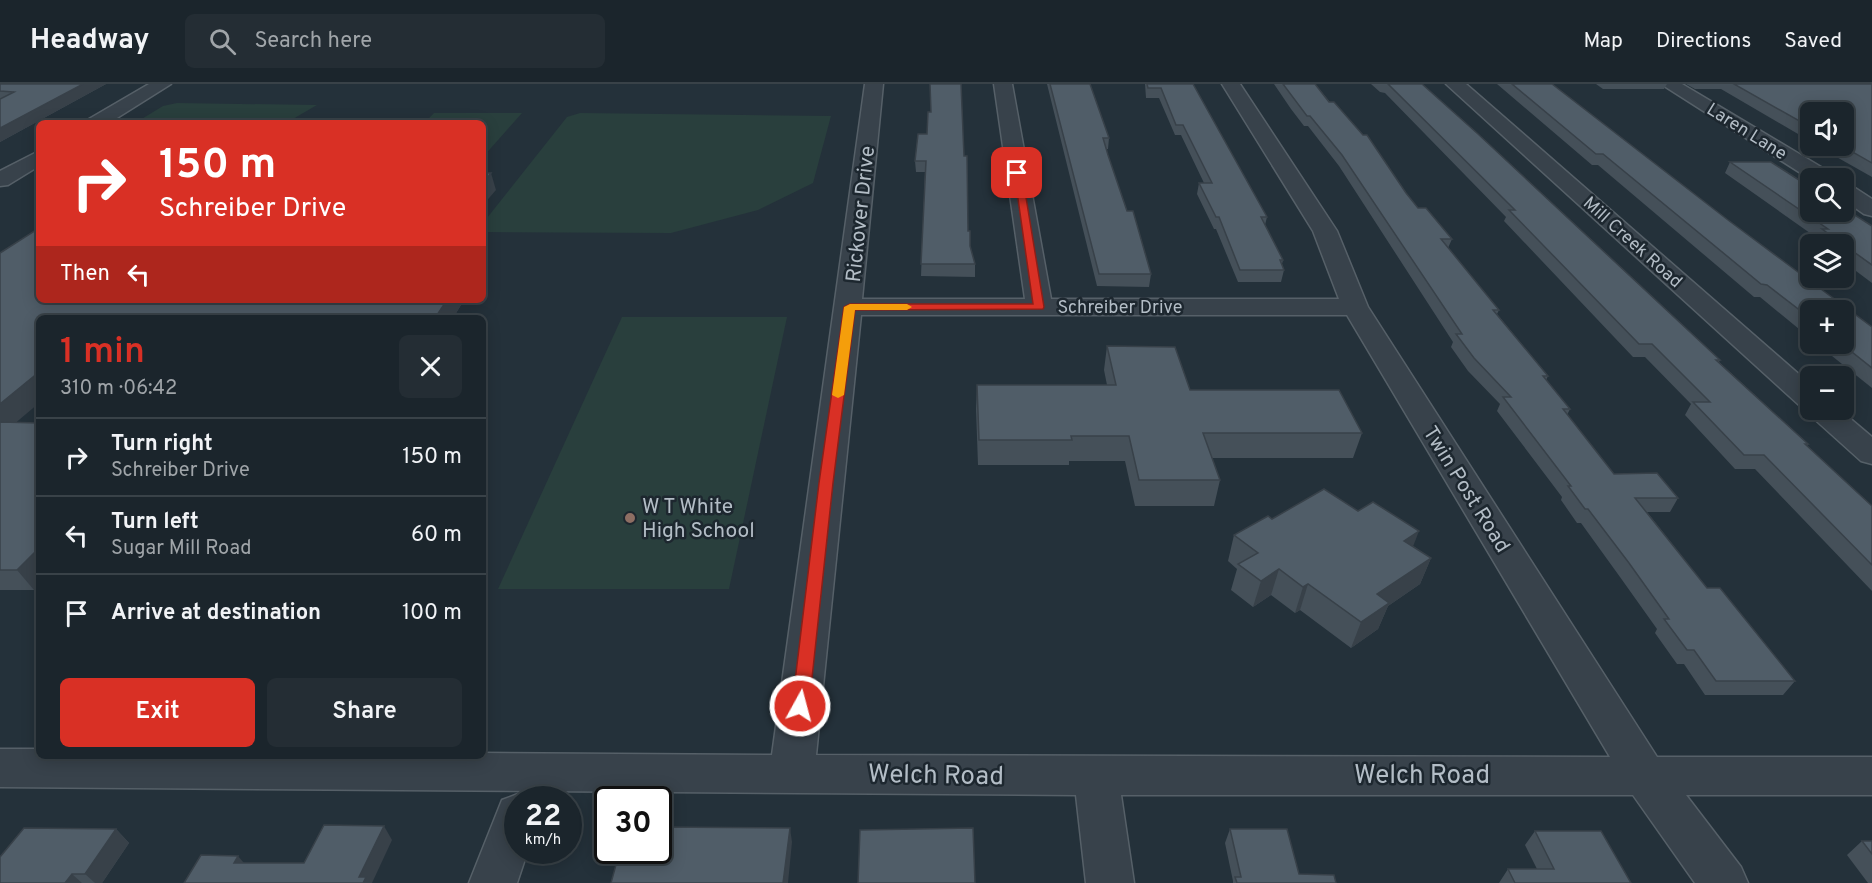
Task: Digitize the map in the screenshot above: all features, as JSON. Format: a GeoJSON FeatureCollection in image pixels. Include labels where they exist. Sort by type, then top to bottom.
{"type":"FeatureCollection","features":[{"type":"Feature","properties":{"kind":"street"},"geometry":{"type":"LineString","coordinates":[[101,120],[162,84]]}},
{"type":"Feature","properties":{"kind":"street","name":"Rickover Drive"},"geometry":{"type":"LineString","coordinates":[[792,773],[826,483],[850,307],[874,84]]}},
{"type":"Feature","properties":{"kind":"street"},"geometry":{"type":"LineString","coordinates":[[1003,84],[1039,307]]}},
{"type":"Feature","properties":{"kind":"street","name":"Twin Post Road"},"geometry":{"type":"LineString","coordinates":[[1231,84],[1324,231],[1338,259],[1355,308],[1644,775],[1724,883]]}},
{"type":"Feature","properties":{"kind":"street","name":"Mill Creek Road"},"geometry":{"type":"LineString","coordinates":[[1455,84],[1800,390]]}},
{"type":"Feature","properties":{"kind":"street","name":"Laren Lane"},"geometry":{"type":"LineString","coordinates":[[1670,84],[1807,168]]}},
{"type":"Feature","properties":{"kind":"street"},"geometry":{"type":"LineString","coordinates":[[0,180],[36,159]]}},
{"type":"Feature","properties":{"kind":"street"},"geometry":{"type":"LineString","coordinates":[[1854,197],[1872,209]]}},
{"type":"Feature","properties":{"kind":"street","name":"Schreiber Drive"},"geometry":{"type":"LineString","coordinates":[[850,307],[1355,308]]}},
{"type":"Feature","properties":{"kind":"street"},"geometry":{"type":"LineString","coordinates":[[1833,420],[1872,454]]}},
{"type":"Feature","properties":{"kind":"street","name":"Welch Road"},"geometry":{"type":"LineString","coordinates":[[0,768],[528,785],[792,773],[1096,776],[1872,776]]}},
{"type":"Feature","properties":{"kind":"street"},"geometry":{"type":"LineString","coordinates":[[1096,776],[1110,883]]}},
{"type":"Feature","properties":{"kind":"street"},"geometry":{"type":"LineString","coordinates":[[493,883],[504,853]]}},
{"type":"Feature","properties":{"kind":"green space"},"geometry":{"type":"Polygon","coordinates":[[[177,103],[317,105],[291,120],[140,120],[163,106],[177,103]]]}},
{"type":"Feature","properties":{"kind":"green space"},"geometry":{"type":"Polygon","coordinates":[[[434,113],[522,113],[486,154],[486,120],[427,120],[434,113]]]}},
{"type":"Feature","properties":{"kind":"green space"},"geometry":{"type":"Polygon","coordinates":[[[580,113],[831,116],[813,183],[758,210],[671,233],[486,232],[486,219],[567,117],[580,113]]]}},
{"type":"Feature","properties":{"kind":"green space"},"geometry":{"type":"Polygon","coordinates":[[[622,317],[787,317],[729,589],[498,589],[622,317]]]}},
{"type":"Feature","properties":{"kind":"building"},"geometry":{"type":"Polygon","coordinates":[[[0,84],[83,84],[0,128],[0,99],[14,92],[0,91],[0,84]]]}},
{"type":"Feature","properties":{"kind":"building"},"geometry":{"type":"Polygon","coordinates":[[[930,84],[961,84],[964,156],[967,156],[968,231],[970,231],[970,246],[975,264],[921,264],[926,161],[915,161],[918,134],[927,134],[928,112],[931,112],[930,84]]]}},
{"type":"Feature","properties":{"kind":"building"},"geometry":{"type":"Polygon","coordinates":[[[1050,84],[1090,84],[1109,138],[1103,138],[1108,155],[1127,211],[1133,211],[1151,274],[1099,274],[1050,84]]]}},
{"type":"Feature","properties":{"kind":"building"},"geometry":{"type":"Polygon","coordinates":[[[1147,84],[1193,84],[1267,217],[1261,217],[1283,260],[1280,260],[1284,270],[1240,270],[1219,217],[1216,217],[1199,183],[1212,183],[1183,125],[1176,125],[1161,88],[1148,88],[1147,84]]]}},
{"type":"Feature","properties":{"kind":"building"},"geometry":{"type":"Polygon","coordinates":[[[1283,84],[1315,84],[1329,102],[1334,102],[1363,135],[1367,135],[1418,208],[1426,208],[1452,239],[1441,239],[1499,310],[1493,310],[1548,376],[1543,376],[1570,409],[1563,409],[1614,474],[1657,473],[1678,498],[1635,498],[1707,588],[1720,588],[1795,681],[1716,681],[1694,650],[1687,650],[1664,619],[1669,619],[1629,563],[1588,509],[1585,509],[1568,486],[1571,486],[1503,397],[1511,397],[1474,358],[1456,334],[1462,334],[1342,155],[1310,116],[1307,116],[1283,84]]]}},
{"type":"Feature","properties":{"kind":"building"},"geometry":{"type":"Polygon","coordinates":[[[1388,84],[1422,84],[1720,360],[1716,360],[1872,506],[1872,565],[1764,455],[1744,455],[1693,402],[1710,402],[1652,344],[1639,344],[1509,210],[1515,210],[1388,84]]]}},
{"type":"Feature","properties":{"kind":"building"},"geometry":{"type":"Polygon","coordinates":[[[1512,84],[1552,84],[1800,274],[1800,288],[1820,288],[1836,300],[1800,300],[1800,310],[1767,285],[1761,284],[1603,154],[1596,154],[1512,84]]]}},
{"type":"Feature","properties":{"kind":"building"},"geometry":{"type":"Polygon","coordinates":[[[1734,84],[1872,84],[1872,163],[1854,153],[1854,102],[1800,102],[1800,121],[1734,84]]]}},
{"type":"Feature","properties":{"kind":"building"},"geometry":{"type":"Polygon","coordinates":[[[1730,162],[1771,162],[1800,181],[1800,210],[1730,162]]]}},
{"type":"Feature","properties":{"kind":"building"},"geometry":{"type":"Polygon","coordinates":[[[1854,214],[1872,226],[1872,265],[1854,252],[1854,234],[1829,234],[1822,229],[1828,229],[1818,222],[1854,222],[1854,214]]]}},
{"type":"Feature","properties":{"kind":"building"},"geometry":{"type":"Polygon","coordinates":[[[36,230],[36,303],[445,303],[437,315],[36,315],[36,374],[0,404],[0,253],[36,230]]]}},
{"type":"Feature","properties":{"kind":"building"},"geometry":{"type":"Polygon","coordinates":[[[1854,314],[1872,327],[1872,368],[1854,354],[1854,314]]]}},
{"type":"Feature","properties":{"kind":"building"},"geometry":{"type":"Polygon","coordinates":[[[1107,346],[1175,347],[1190,390],[1339,390],[1362,433],[1203,433],[1220,480],[1139,480],[1129,436],[1071,436],[1072,440],[979,440],[977,385],[1116,385],[1107,346]]]}},
{"type":"Feature","properties":{"kind":"building"},"geometry":{"type":"Polygon","coordinates":[[[0,422],[36,423],[36,551],[17,570],[0,570],[0,422]]]}},
{"type":"Feature","properties":{"kind":"building"},"geometry":{"type":"Polygon","coordinates":[[[1324,489],[1358,511],[1373,502],[1419,531],[1404,541],[1431,558],[1377,594],[1389,603],[1361,622],[1308,584],[1303,587],[1279,569],[1261,581],[1238,564],[1258,553],[1234,535],[1268,516],[1272,519],[1324,489]]]}},
{"type":"Feature","properties":{"kind":"building"},"geometry":{"type":"Polygon","coordinates":[[[324,825],[384,826],[359,877],[366,877],[363,883],[184,883],[201,855],[238,856],[234,863],[304,863],[324,825]]]}},
{"type":"Feature","properties":{"kind":"building"},"geometry":{"type":"Polygon","coordinates":[[[672,827],[790,828],[783,883],[611,883],[616,864],[672,864],[672,827]]]}},
{"type":"Feature","properties":{"kind":"building"},"geometry":{"type":"Polygon","coordinates":[[[24,828],[116,829],[85,874],[72,874],[65,883],[0,883],[0,857],[24,828]]]}},
{"type":"Feature","properties":{"kind":"building"},"geometry":{"type":"Polygon","coordinates":[[[973,828],[975,883],[858,883],[860,830],[973,828]]]}},
{"type":"Feature","properties":{"kind":"building"},"geometry":{"type":"Polygon","coordinates":[[[1230,829],[1287,829],[1299,874],[1334,875],[1336,883],[1237,883],[1235,877],[1241,877],[1230,829]]]}},
{"type":"Feature","properties":{"kind":"building"},"geometry":{"type":"Polygon","coordinates":[[[1535,831],[1601,831],[1631,883],[1515,883],[1508,869],[1554,869],[1535,831]]]}},
{"type":"Feature","properties":{"kind":"building"},"geometry":{"type":"Polygon","coordinates":[[[1862,841],[1872,841],[1872,854],[1862,841]]]}},
{"type":"Feature","properties":{"kind":"slow traffic"},"geometry":{"type":"LineString","coordinates":[[838,395],[850,307],[907,307]]}},
{"type":"Feature","properties":{"kind":"place","name":"W T White High School"},"geometry":{"type":"Point","coordinates":[630,518]}},
{"type":"Feature","properties":{"kind":"route"},"geometry":{"type":"LineString","coordinates":[[800,706],[826,483],[850,307],[1039,307],[1017,173]]}}]}
